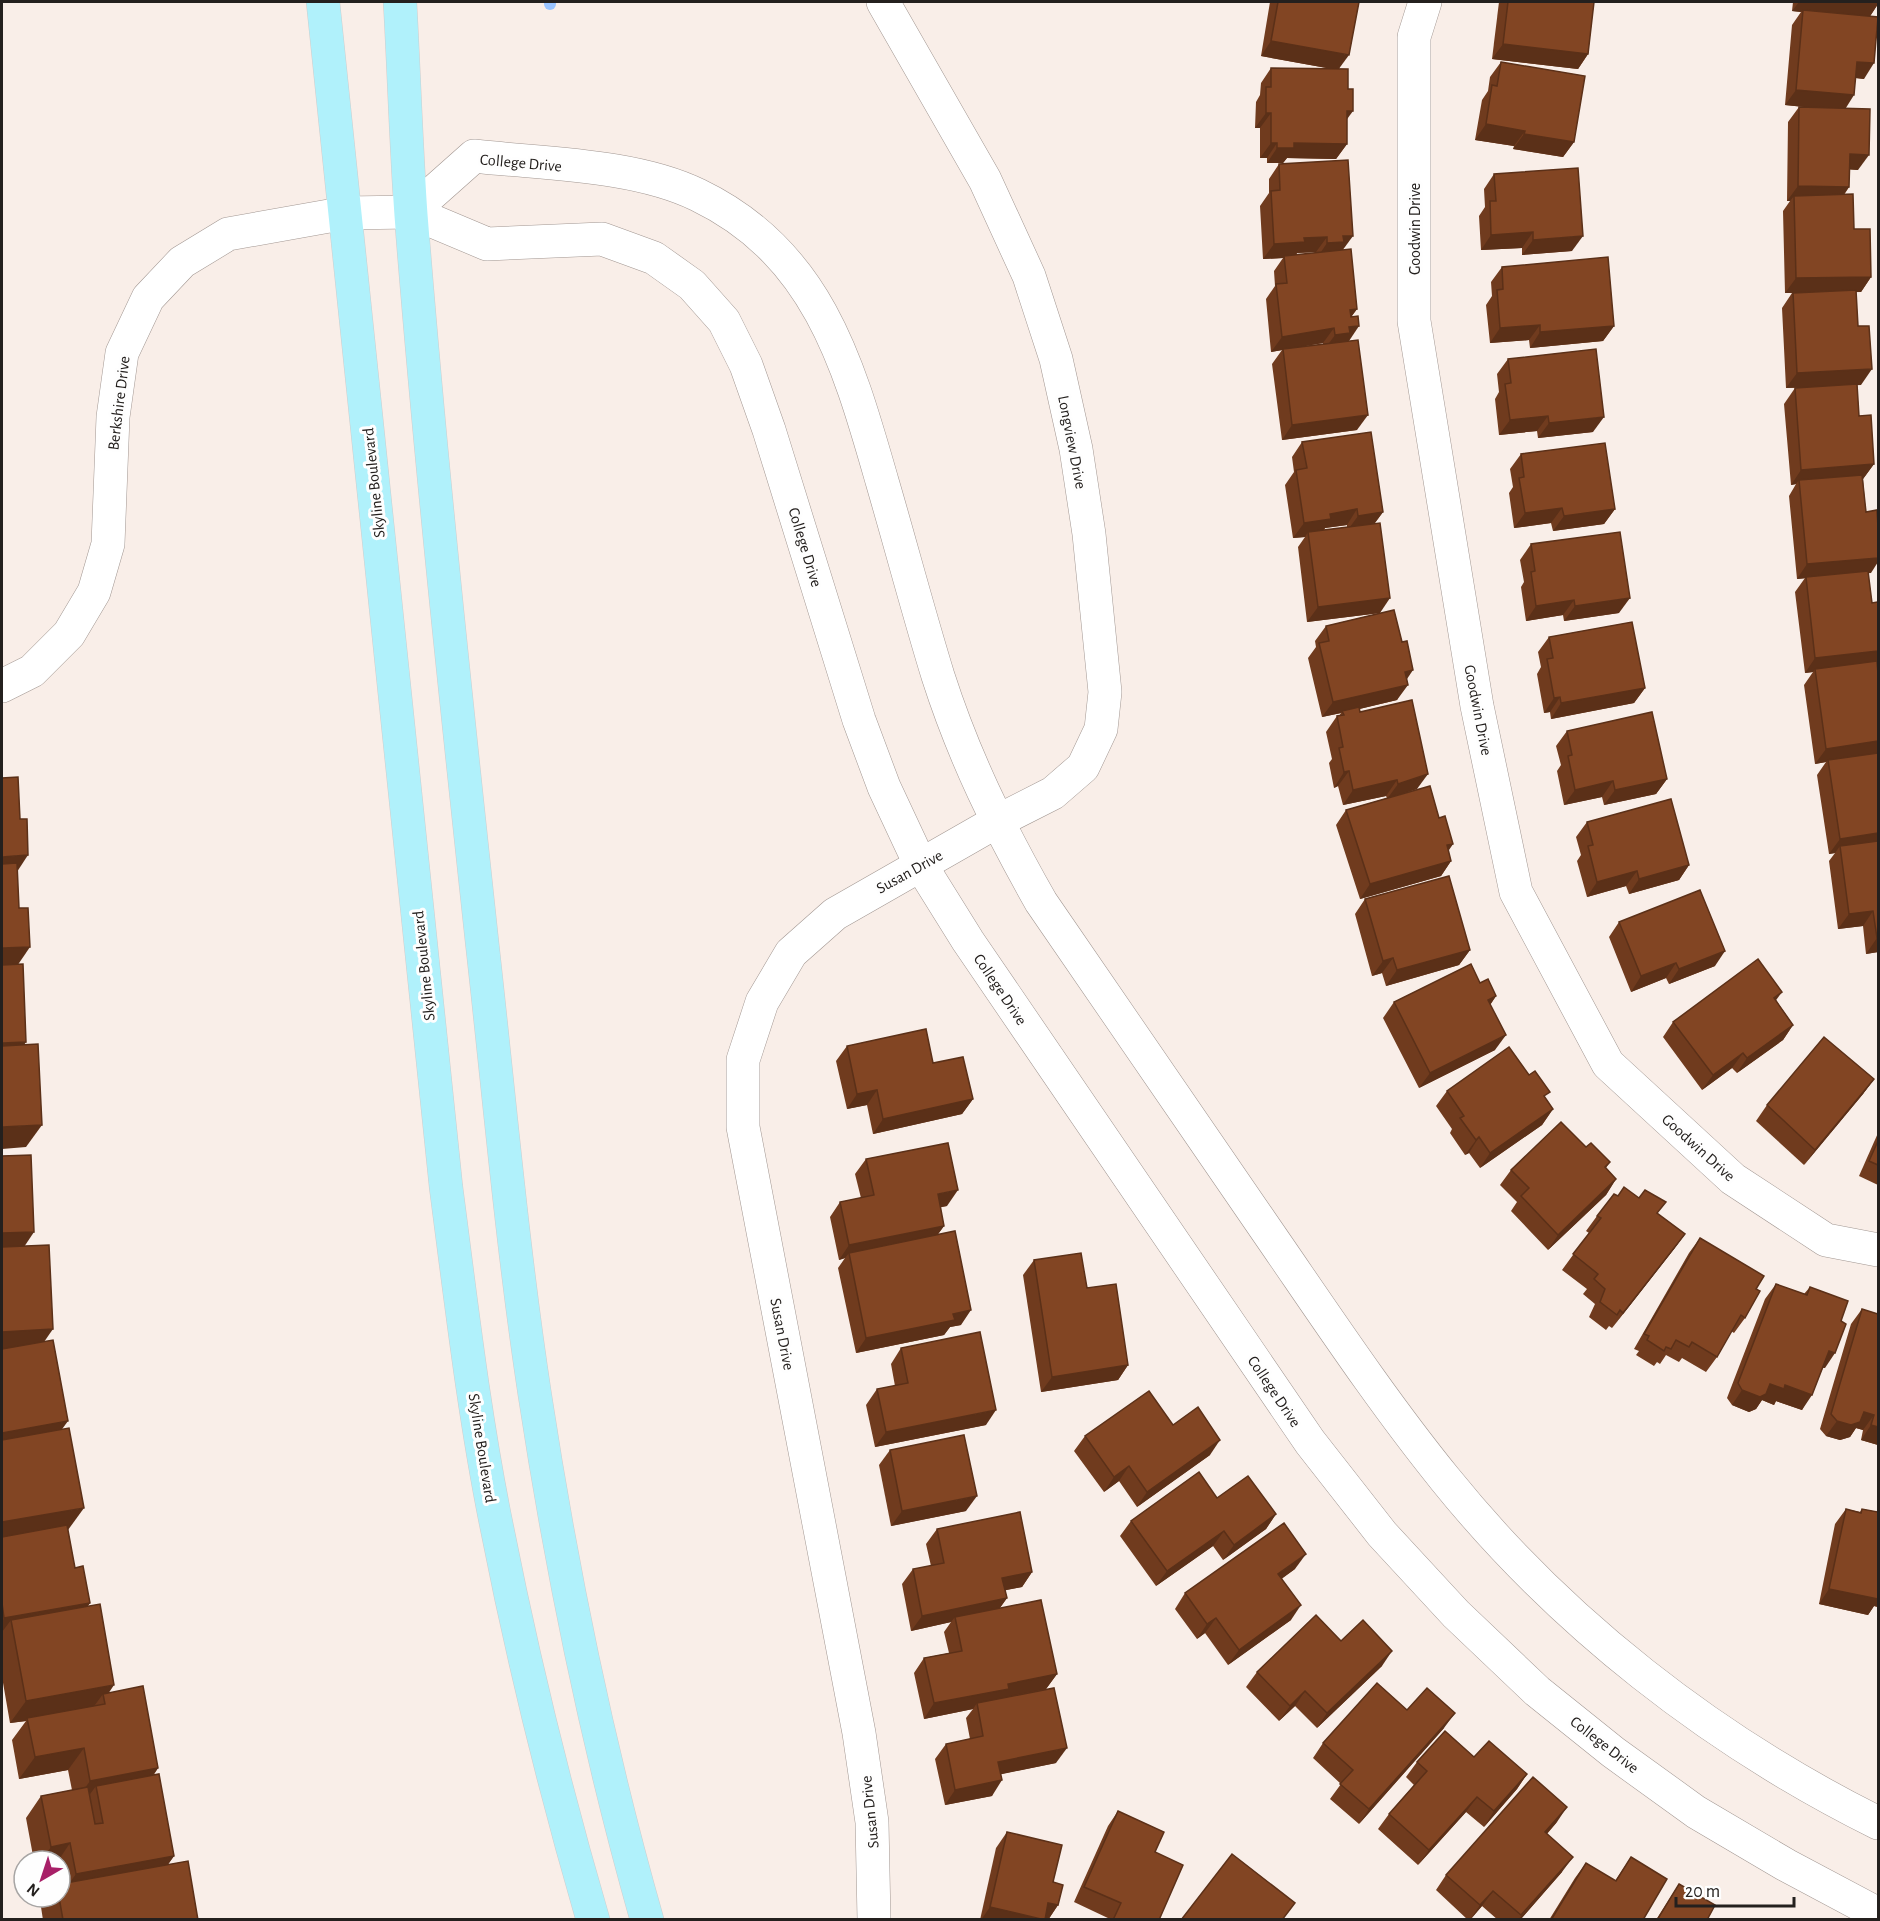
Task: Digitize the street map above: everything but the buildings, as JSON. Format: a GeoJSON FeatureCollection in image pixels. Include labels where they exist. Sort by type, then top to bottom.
{"type":"FeatureCollection","features":[{"type":"Feature","properties":{"kind":"main road","name":"Skyline Boulevard"},"geometry":{"type":"LineString","coordinates":[[323,2],[446,1187],[468,1354],[496,1526],[532,1695],[593,1920]]}},
{"type":"Feature","properties":{"kind":"main road"},"geometry":{"type":"LineString","coordinates":[[400,2],[411,212],[462,759],[513,1227],[534,1394],[563,1566],[599,1735],[647,1920]]}},
{"type":"Feature","properties":{"kind":"street","name":"Longview Drive"},"geometry":{"type":"LineString","coordinates":[[883,2],[986,180],[1029,276],[1056,359],[1076,449],[1089,534],[1105,692],[1101,729],[1083,767],[1053,793],[956,845]]}},
{"type":"Feature","properties":{"kind":"street","name":"Goodwin Drive"},"geometry":{"type":"LineString","coordinates":[[1425,2],[1414,37],[1414,321],[1478,705],[1516,892],[1608,1064],[1733,1179],[1826,1240],[1878,1250]]}},
{"type":"Feature","properties":{"kind":"street","name":"College Drive"},"geometry":{"type":"LineString","coordinates":[[1878,1823],[1829,1798],[1750,1750],[1660,1688],[1587,1627],[1522,1566],[1461,1498],[1384,1400],[1041,902],[996,822],[963,747],[939,677],[860,403],[828,322],[792,268],[756,229],[697,194],[628,172],[474,156],[411,212],[487,244],[602,239],[654,258],[692,285],[724,321],[746,365],[769,430],[863,731],[884,787],[920,864],[968,941],[1310,1442],[1390,1542],[1456,1614],[1528,1683],[1613,1752],[1696,1812],[1786,1865],[1878,1914]]}},
{"type":"Feature","properties":{"kind":"street","name":"Berkshire Drive"},"geometry":{"type":"LineString","coordinates":[[2,686],[32,671],[61,642],[94,592],[108,544],[113,417],[122,353],[148,298],[182,262],[228,234],[346,213],[411,212]]}},
{"type":"Feature","properties":{"kind":"street","name":"Susan Drive"},"geometry":{"type":"LineString","coordinates":[[874,1920],[872,1822],[860,1733],[744,1127],[743,1060],[762,1002],[791,953],[835,914],[956,845]]}}]}
